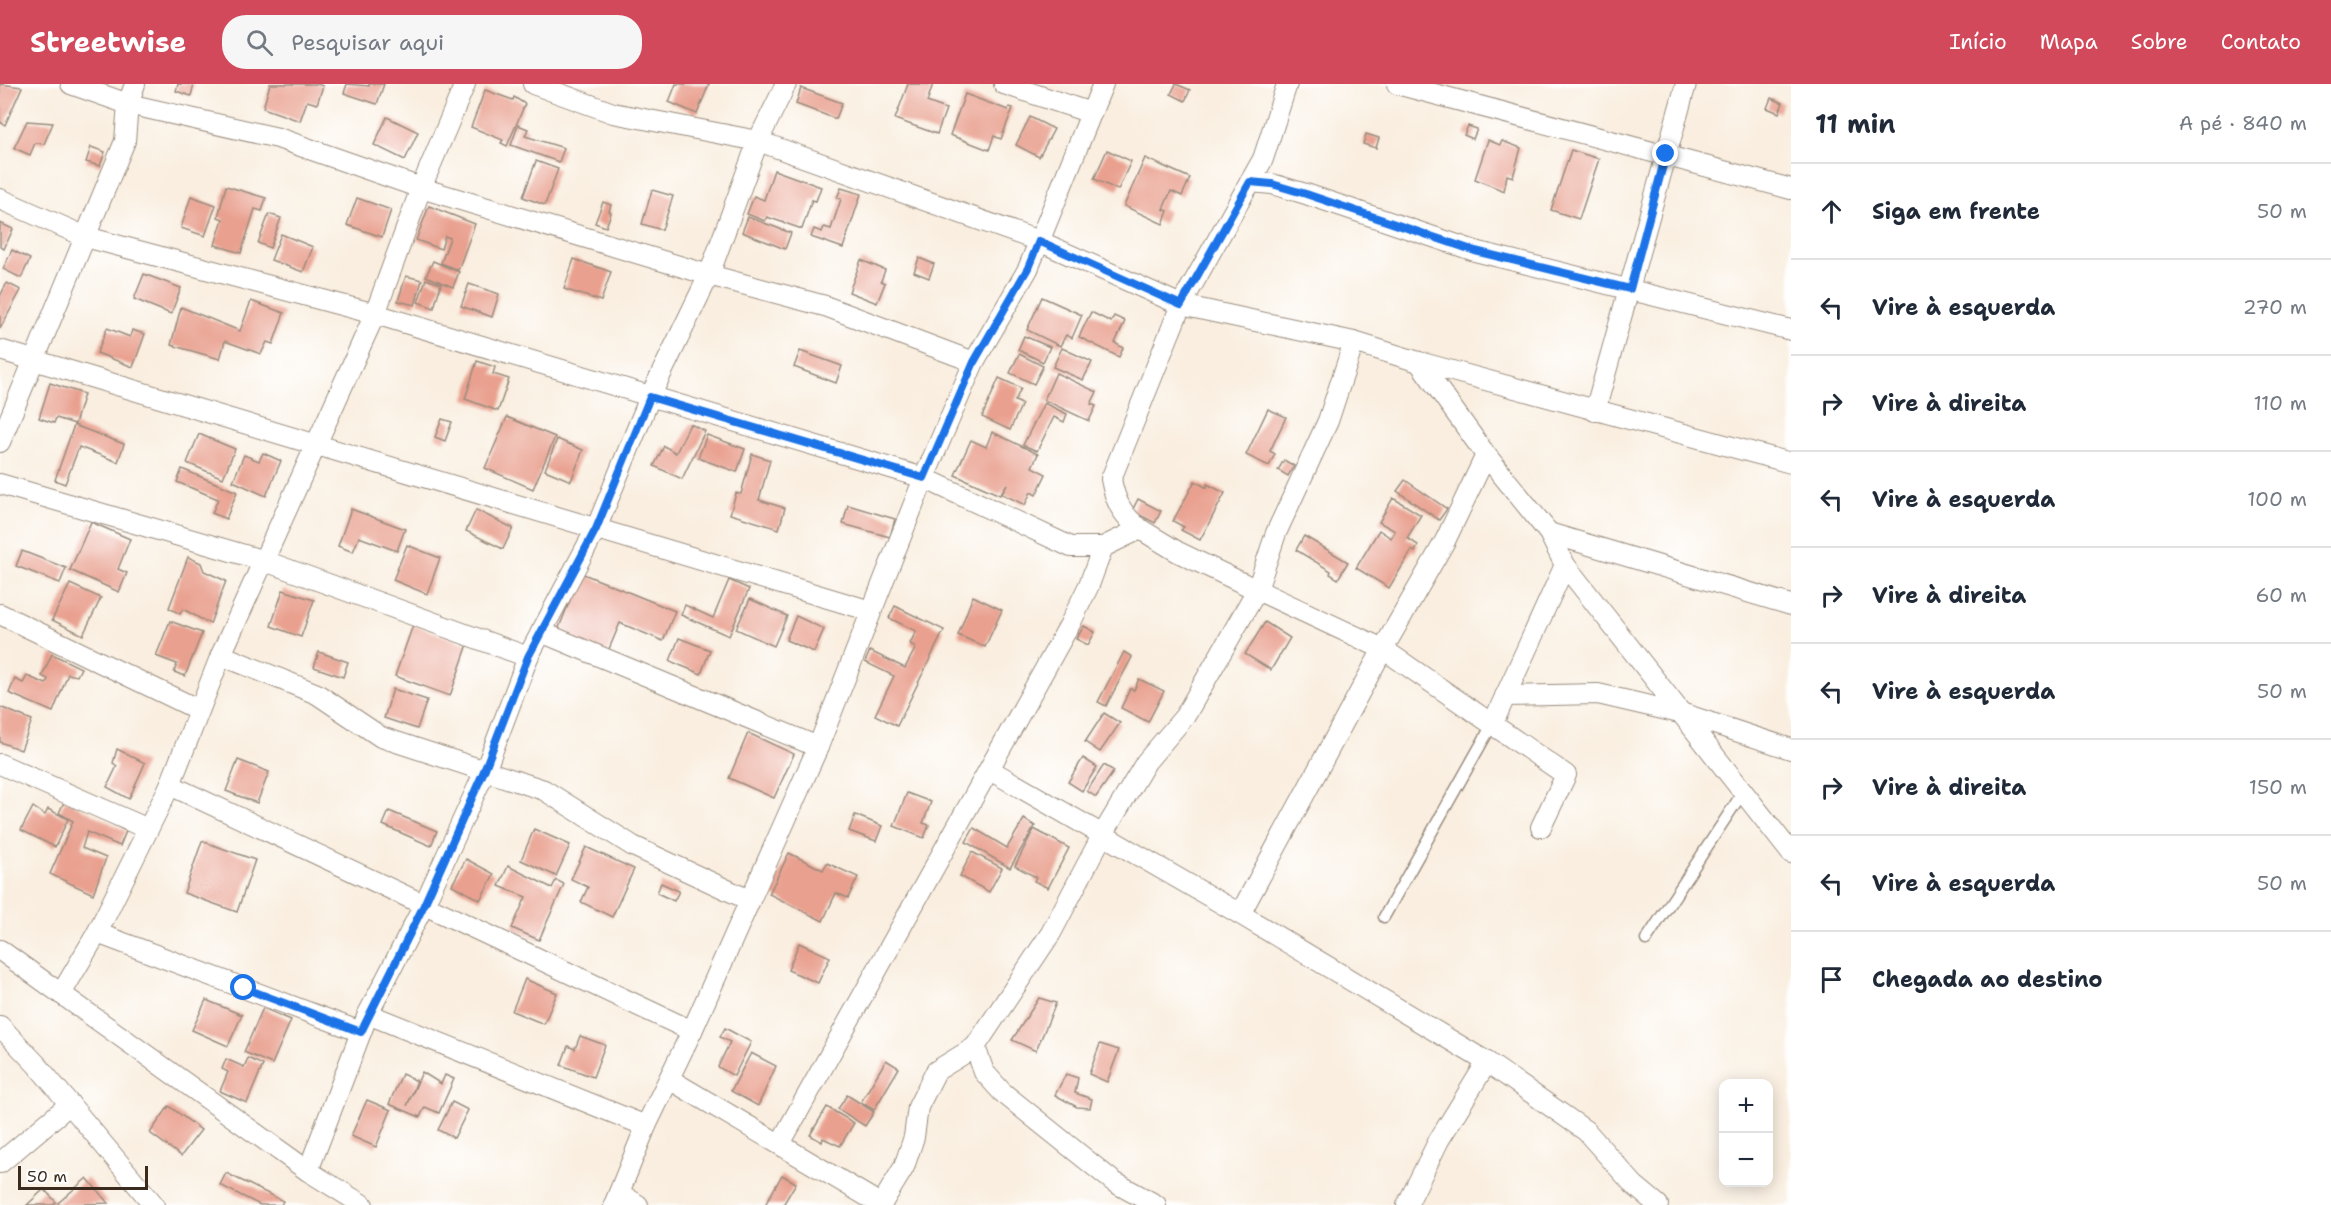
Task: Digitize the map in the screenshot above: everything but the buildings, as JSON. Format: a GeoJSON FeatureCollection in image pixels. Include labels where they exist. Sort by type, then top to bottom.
{"type":"FeatureCollection","features":[{"type":"Feature","properties":{"kind":"street"},"geometry":{"type":"LineString","coordinates":[[71,84],[128,104],[278,138],[421,188],[709,275],[825,306],[974,362]]}},
{"type":"Feature","properties":{"kind":"street"},"geometry":{"type":"LineString","coordinates":[[0,442],[125,141],[128,104],[135,84]]}},
{"type":"Feature","properties":{"kind":"street"},"geometry":{"type":"LineString","coordinates":[[61,994],[97,933],[170,785],[221,655],[375,314],[421,188],[465,84]]}},
{"type":"Feature","properties":{"kind":"street"},"geometry":{"type":"LineString","coordinates":[[533,84],[613,113],[758,141],[1039,241],[1181,305],[1354,342],[1595,411],[1791,463]]}},
{"type":"Feature","properties":{"kind":"street"},"geometry":{"type":"LineString","coordinates":[[308,1171],[364,1023],[424,905],[484,771],[528,657],[596,529],[650,397],[709,275],[758,141],[786,84]]}},
{"type":"Feature","properties":{"kind":"street"},"geometry":{"type":"LineString","coordinates":[[1004,84],[1091,113]]}},
{"type":"Feature","properties":{"kind":"street"},"geometry":{"type":"LineString","coordinates":[[638,1205],[616,1199],[646,1126],[692,1031],[818,747],[924,478],[974,362],[1028,268],[1103,84]]}},
{"type":"Feature","properties":{"kind":"street"},"geometry":{"type":"LineString","coordinates":[[1287,84],[1263,159],[1181,305],[1111,479],[1114,500],[1128,520],[1178,552],[1383,649],[1566,775],[1541,827]]}},
{"type":"Feature","properties":{"kind":"street"},"geometry":{"type":"LineString","coordinates":[[1397,84],[1791,189]]}},
{"type":"Feature","properties":{"kind":"street"},"geometry":{"type":"LineString","coordinates":[[1595,411],[1686,84]]}},
{"type":"Feature","properties":{"kind":"street"},"geometry":{"type":"LineString","coordinates":[[1250,182],[1272,184],[1306,194],[1475,251],[1791,330]]}},
{"type":"Feature","properties":{"kind":"street"},"geometry":{"type":"LineString","coordinates":[[0,199],[86,237],[375,314],[924,478],[1071,548],[1103,547],[1140,529]]}},
{"type":"Feature","properties":{"kind":"street"},"geometry":{"type":"LineString","coordinates":[[669,1079],[882,1205],[904,1167],[914,1137],[918,1107],[936,1071],[975,1047],[1051,933],[1103,834],[1146,762],[1185,716],[1257,590],[1276,534],[1328,421],[1354,342]]}},
{"type":"Feature","properties":{"kind":"street"},"geometry":{"type":"LineString","coordinates":[[0,350],[316,442],[871,611]]}},
{"type":"Feature","properties":{"kind":"street"},"geometry":{"type":"LineString","coordinates":[[1419,362],[1486,455],[1549,533],[1565,565],[1791,853]]}},
{"type":"Feature","properties":{"kind":"street"},"geometry":{"type":"LineString","coordinates":[[1240,914],[1383,649],[1445,541],[1486,455]]}},
{"type":"Feature","properties":{"kind":"street"},"geometry":{"type":"LineString","coordinates":[[0,484],[265,561],[528,657]]}},
{"type":"Feature","properties":{"kind":"street"},"geometry":{"type":"LineString","coordinates":[[1549,533],[1791,605]]}},
{"type":"Feature","properties":{"kind":"street"},"geometry":{"type":"LineString","coordinates":[[780,1144],[1070,624],[1089,585],[1103,547]]}},
{"type":"Feature","properties":{"kind":"street"},"geometry":{"type":"LineString","coordinates":[[1492,723],[1565,565]]}},
{"type":"Feature","properties":{"kind":"street"},"geometry":{"type":"LineString","coordinates":[[0,614],[199,710]]}},
{"type":"Feature","properties":{"kind":"street"},"geometry":{"type":"LineString","coordinates":[[541,632],[818,747]]}},
{"type":"Feature","properties":{"kind":"street"},"geometry":{"type":"LineString","coordinates":[[221,655],[317,694],[381,737],[544,790],[633,846],[749,900]]}},
{"type":"Feature","properties":{"kind":"street"},"geometry":{"type":"LineString","coordinates":[[1505,696],[1598,694],[1684,714],[1791,749]]}},
{"type":"Feature","properties":{"kind":"street"},"geometry":{"type":"LineString","coordinates":[[0,764],[148,829]]}},
{"type":"Feature","properties":{"kind":"street"},"geometry":{"type":"LineString","coordinates":[[990,770],[1240,914],[1487,1062],[1586,1131],[1634,1185],[1658,1205]]}},
{"type":"Feature","properties":{"kind":"street"},"geometry":{"type":"LineString","coordinates":[[170,785],[692,1031]]}},
{"type":"Feature","properties":{"kind":"street"},"geometry":{"type":"LineString","coordinates":[[97,933],[364,1023],[646,1126]]}},
{"type":"Feature","properties":{"kind":"street"},"geometry":{"type":"LineString","coordinates":[[0,950],[308,1171],[363,1205]]}},
{"type":"Feature","properties":{"kind":"street"},"geometry":{"type":"LineString","coordinates":[[0,1026],[154,1205]]}},
{"type":"Feature","properties":{"kind":"street"},"geometry":{"type":"LineString","coordinates":[[975,1047],[984,1072],[1002,1092],[1114,1182],[1156,1205]]}},
{"type":"Feature","properties":{"kind":"street"},"geometry":{"type":"LineString","coordinates":[[1407,1205],[1439,1140],[1487,1062]]}},
{"type":"Feature","properties":{"kind":"street"},"geometry":{"type":"LineString","coordinates":[[0,1163],[69,1104]]}},
{"type":"Feature","properties":{"kind":"lane"},"geometry":{"type":"LineString","coordinates":[[1384,917],[1492,723]]}},
{"type":"Feature","properties":{"kind":"lane"},"geometry":{"type":"LineString","coordinates":[[1646,940],[1743,792]]}},
{"type":"Feature","properties":{"kind":"route"},"geometry":{"type":"LineString","coordinates":[[244,988],[361,1032],[424,905],[484,771],[528,657],[596,529],[650,397],[924,478],[974,362],[1028,268],[1039,241],[1181,305],[1250,182],[1272,184],[1306,194],[1475,251],[1630,289],[1666,154]]}}]}
